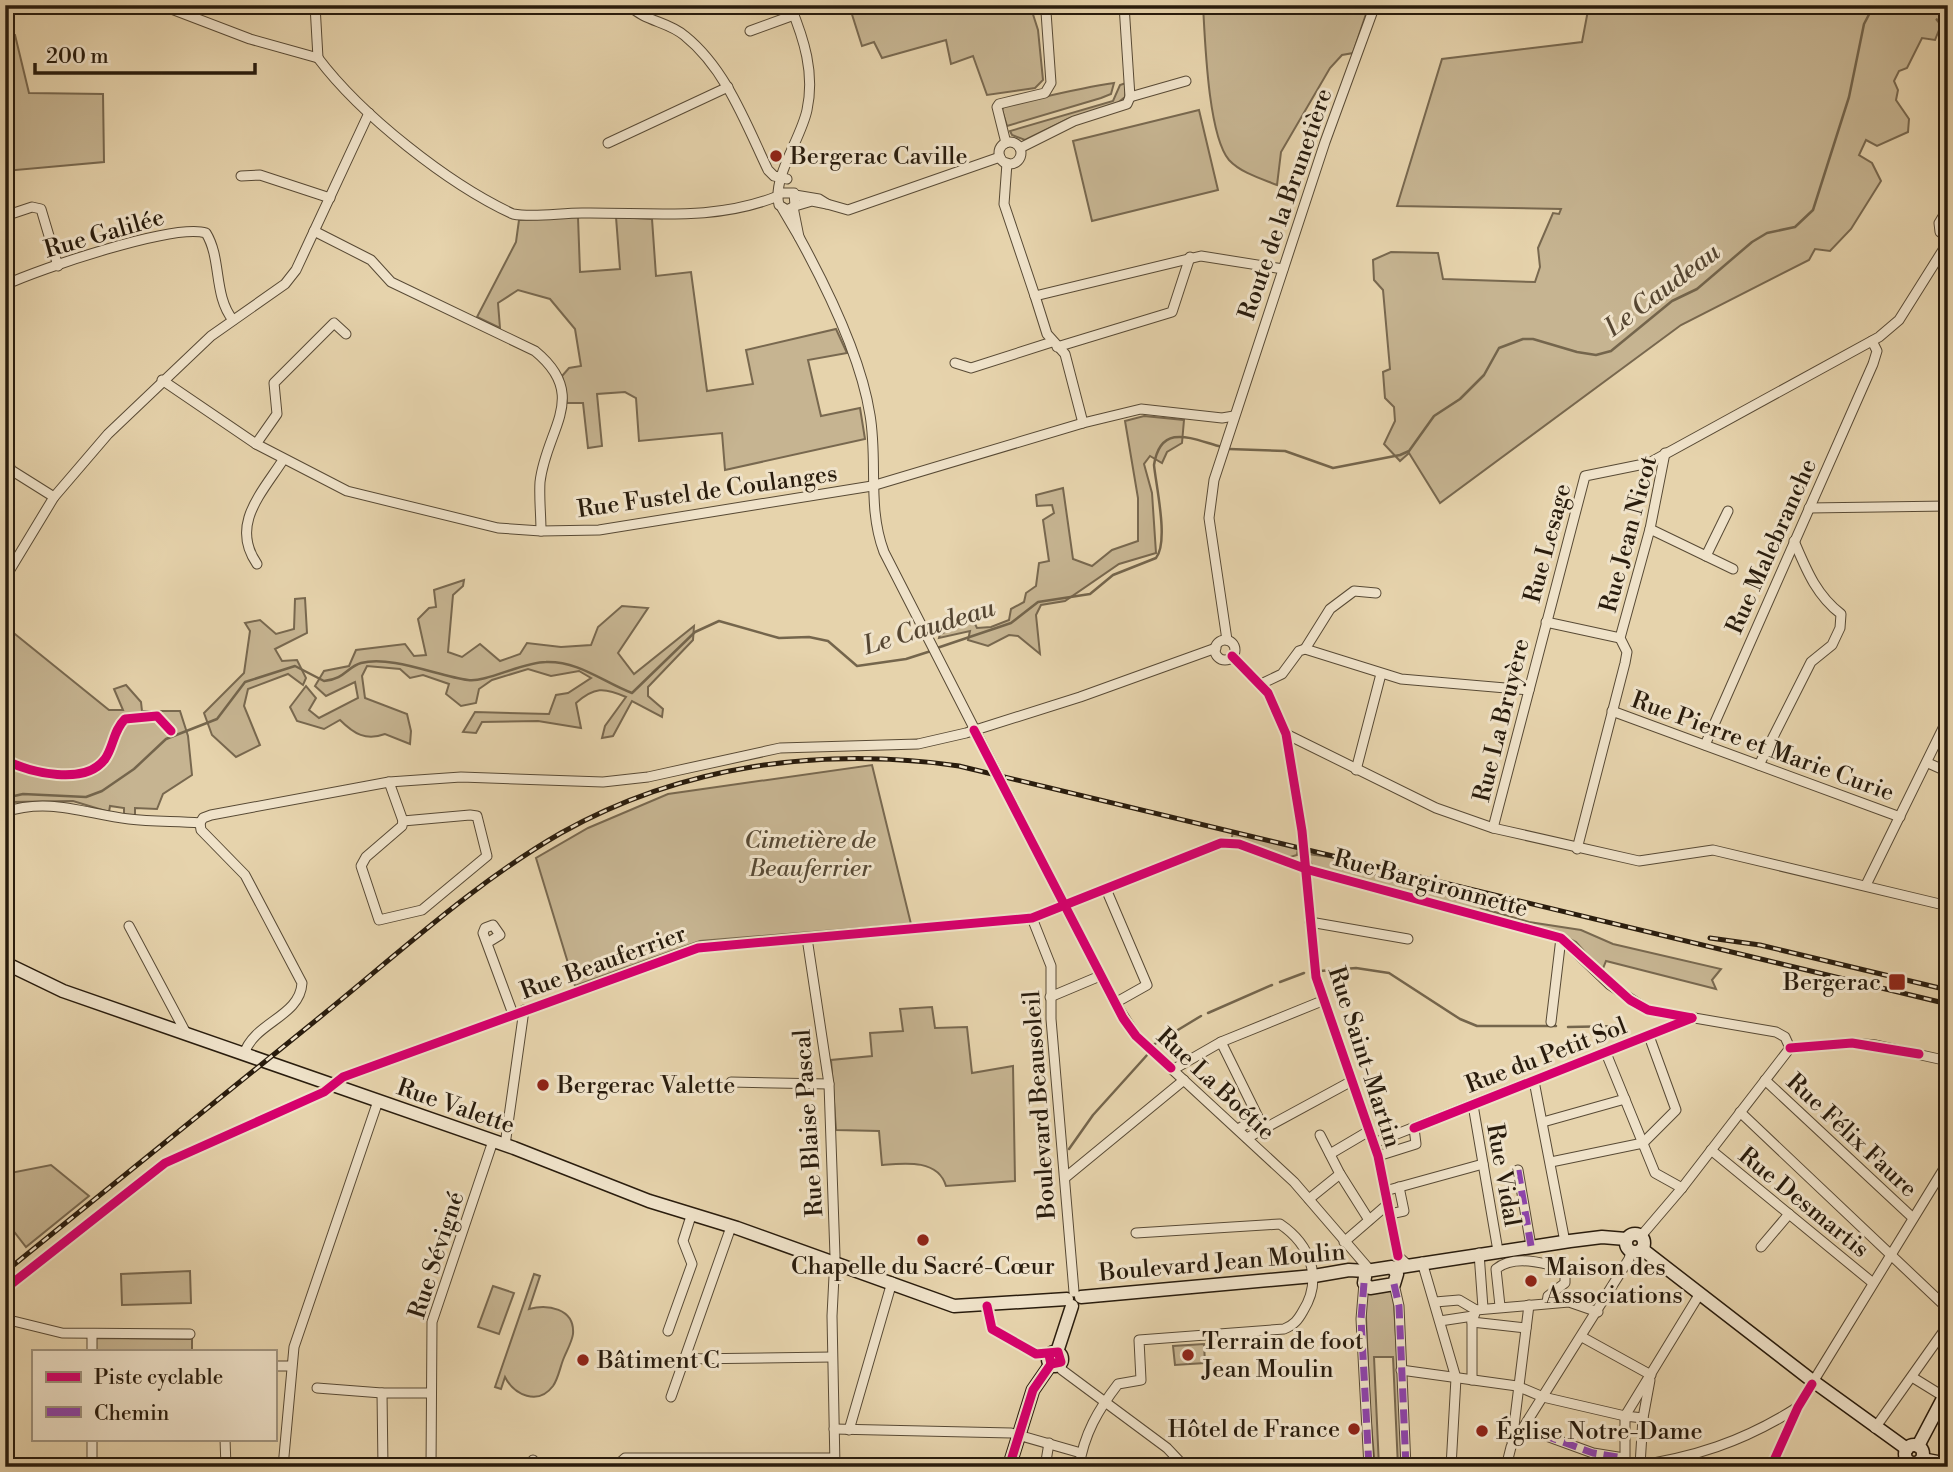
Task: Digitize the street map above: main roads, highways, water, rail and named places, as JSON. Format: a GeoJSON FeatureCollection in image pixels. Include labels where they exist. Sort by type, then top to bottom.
{"type":"FeatureCollection","features":[{"type":"Feature","properties":{"kind":"main road","name":"Rue Valette"},"geometry":{"type":"LineString","coordinates":[[5,963],[63,991],[499,1143],[691,1216],[712,1220],[954,1306]]}},
{"type":"Feature","properties":{"kind":"main road","name":"Rue Valette"},"geometry":{"type":"LineString","coordinates":[[615,1186],[694,1210],[712,1220]]}},
{"type":"Feature","properties":{"kind":"main road"},"geometry":{"type":"LineString","coordinates":[[1397,1269],[1370,1288],[1367,1274],[1422,1262],[1602,1237],[1635,1244],[1875,1428],[1923,1452],[1914,1463]]}},
{"type":"Feature","properties":{"kind":"main road","name":"Boulevard Jean Moulin"},"geometry":{"type":"LineString","coordinates":[[954,1306],[1073,1299],[1314,1276],[1349,1270],[1367,1274]]}},
{"type":"Feature","properties":{"kind":"main road","name":"Boulevard Beausoleil"},"geometry":{"type":"LineString","coordinates":[[1009,1467],[1033,1390],[1054,1359],[1073,1299]]}},
{"type":"Feature","properties":{"kind":"main road"},"geometry":{"type":"LineString","coordinates":[[1912,1447],[1946,1395]]}},
{"type":"Feature","properties":{"kind":"main road"},"geometry":{"type":"LineString","coordinates":[[1914,1463],[1948,1464]]}},
{"type":"Feature","properties":{"kind":"waterway","name":"Le Caudeau"},"geometry":{"type":"LineString","coordinates":[[1229,449],[1285,451],[1333,468],[1400,455],[1409,451],[1434,416],[1460,399],[1484,375],[1499,348],[1523,339],[1533,339],[1596,355],[1611,351],[1672,301],[1697,289],[1752,242],[1767,233],[1795,227],[1813,210],[1849,97],[1864,24],[1874,5]]}},
{"type":"Feature","properties":{"kind":"waterway","name":"Le Caudeau"},"geometry":{"type":"LineString","coordinates":[[937,648],[1011,623],[1038,602],[1090,594],[1113,575],[1156,558],[1160,550],[1162,527],[1154,465],[1158,451],[1171,438],[1180,437],[1222,447]]}},
{"type":"Feature","properties":{"kind":"waterway","name":"Le Caudeau"},"geometry":{"type":"LineString","coordinates":[[5,798],[23,794],[86,797],[102,791],[134,769],[166,739],[217,719],[245,682],[295,666],[324,681],[337,678],[356,665],[373,661],[475,680],[546,662],[580,668],[632,693],[695,632],[719,621],[779,638],[809,637],[828,641],[857,666],[906,659],[931,651]]}},
{"type":"Feature","properties":{"kind":"waterway"},"geometry":{"type":"LineString","coordinates":[[1320,971],[1356,968],[1389,973],[1460,1019],[1477,1026],[1556,1026]]}},
{"type":"Feature","properties":{"kind":"waterway"},"geometry":{"type":"LineString","coordinates":[[1280,982],[1304,973]]}},
{"type":"Feature","properties":{"kind":"waterway"},"geometry":{"type":"LineString","coordinates":[[1208,1013],[1272,985]]}},
{"type":"Feature","properties":{"kind":"waterway"},"geometry":{"type":"LineString","coordinates":[[1153,1045],[1201,1016]]}},
{"type":"Feature","properties":{"kind":"waterway"},"geometry":{"type":"LineString","coordinates":[[1568,1027],[1621,1026]]}},
{"type":"Feature","properties":{"kind":"waterway"},"geometry":{"type":"LineString","coordinates":[[1069,1149],[1093,1115],[1148,1054]]}},
{"type":"Feature","properties":{"kind":"railway"},"geometry":{"type":"LineString","coordinates":[[5,1272],[437,920],[529,853],[607,810],[655,791],[754,767],[805,760],[856,758],[959,766],[1948,1004]]}},
{"type":"Feature","properties":{"kind":"railway"},"geometry":{"type":"LineString","coordinates":[[1710,938],[1760,945],[1948,990]]}},
{"type":"Feature","properties":{"kind":"place","name":"Bergerac Caville"},"geometry":{"type":"Point","coordinates":[776,156]}},
{"type":"Feature","properties":{"kind":"place","name":"Bergerac"},"geometry":{"type":"Point","coordinates":[1897,982]}},
{"type":"Feature","properties":{"kind":"place","name":"Bergerac Valette"},"geometry":{"type":"Point","coordinates":[543,1085]}},
{"type":"Feature","properties":{"kind":"place","name":"Chapelle du Sacré-Cœur"},"geometry":{"type":"Point","coordinates":[923,1240]}},
{"type":"Feature","properties":{"kind":"place","name":"Maison des Associations"},"geometry":{"type":"Point","coordinates":[1531,1281]}},
{"type":"Feature","properties":{"kind":"place","name":"Terrain de foot Jean Moulin"},"geometry":{"type":"Point","coordinates":[1188,1355]}},
{"type":"Feature","properties":{"kind":"place","name":"Bâtiment C"},"geometry":{"type":"Point","coordinates":[583,1360]}},
{"type":"Feature","properties":{"kind":"place","name":"Hôtel de France"},"geometry":{"type":"Point","coordinates":[1354,1429]}},
{"type":"Feature","properties":{"kind":"place","name":"Église Notre-Dame"},"geometry":{"type":"Point","coordinates":[1482,1431]}},
{"type":"Feature","properties":{"kind":"park label","name":"Cimetière de Beauferrier"},"geometry":{"type":"Point","coordinates":[810,854]}}]}
